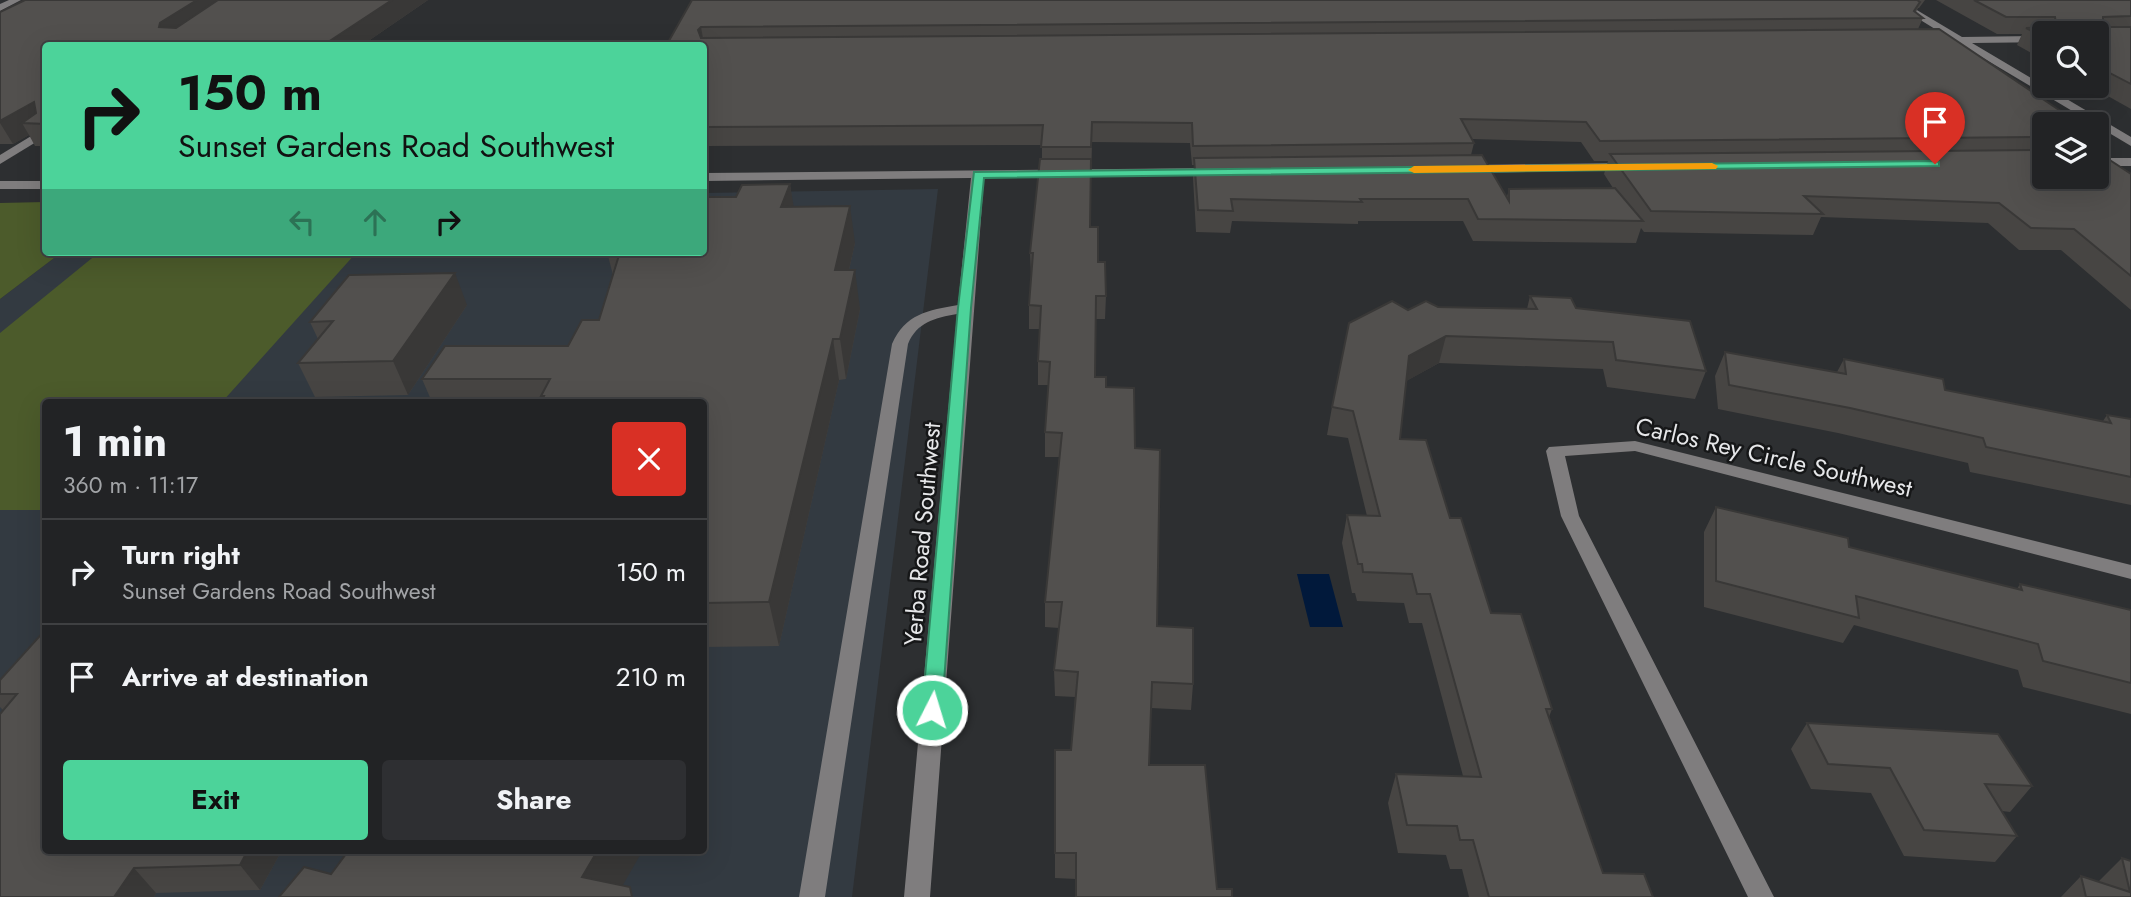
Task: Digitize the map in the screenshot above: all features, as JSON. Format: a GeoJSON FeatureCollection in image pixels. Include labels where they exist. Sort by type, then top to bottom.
{"type":"FeatureCollection","features":[{"type":"Feature","properties":{"kind":"street"},"geometry":{"type":"LineString","coordinates":[[0,8],[16,0]]}},
{"type":"Feature","properties":{"kind":"street"},"geometry":{"type":"LineString","coordinates":[[1894,0],[2131,142]]}},
{"type":"Feature","properties":{"kind":"street"},"geometry":{"type":"LineString","coordinates":[[1922,40],[2032,39]]}},
{"type":"Feature","properties":{"kind":"street"},"geometry":{"type":"LineString","coordinates":[[0,160],[42,134]]}},
{"type":"Feature","properties":{"kind":"street"},"geometry":{"type":"LineString","coordinates":[[2109,162],[2131,162]]}},
{"type":"Feature","properties":{"kind":"street"},"geometry":{"type":"LineString","coordinates":[[1449,169],[1643,167]]}},
{"type":"Feature","properties":{"kind":"street"},"geometry":{"type":"LineString","coordinates":[[707,177],[1228,172]]}},
{"type":"Feature","properties":{"kind":"street","name":"Yerba Road Southwest"},"geometry":{"type":"LineString","coordinates":[[917,897],[978,175]]}},
{"type":"Feature","properties":{"kind":"street"},"geometry":{"type":"LineString","coordinates":[[0,185],[42,185]]}},
{"type":"Feature","properties":{"kind":"street"},"geometry":{"type":"LineString","coordinates":[[812,897],[900,344],[905,329],[912,322],[965,308]]}},
{"type":"Feature","properties":{"kind":"street","name":"Carlos Rey Circle Southwest"},"geometry":{"type":"LineString","coordinates":[[1761,897],[1570,516],[1555,451],[1635,446],[2131,572]]}},
{"type":"Feature","properties":{"kind":"shaded area"},"geometry":{"type":"Polygon","coordinates":[[[938,189],[852,897],[0,897],[0,299],[57,256],[707,256],[707,193],[938,189]]]}},
{"type":"Feature","properties":{"kind":"green space"},"geometry":{"type":"Polygon","coordinates":[[[42,202],[42,256],[57,256],[0,299],[0,203],[42,202]]]}},
{"type":"Feature","properties":{"kind":"green space"},"geometry":{"type":"Polygon","coordinates":[[[95,256],[353,256],[225,399],[42,399],[42,510],[0,510],[0,333],[95,256]]]}},
{"type":"Feature","properties":{"kind":"water"},"geometry":{"type":"Polygon","coordinates":[[[1297,574],[1329,574],[1343,627],[1310,627],[1297,574]]]}},
{"type":"Feature","properties":{"kind":"building"},"geometry":{"type":"Polygon","coordinates":[[[25,0],[197,0],[160,23],[159,27],[176,28],[218,0],[392,0],[328,42],[42,42],[42,124],[22,123],[36,113],[34,102],[0,121],[0,12],[25,0]]]}},
{"type":"Feature","properties":{"kind":"building"},"geometry":{"type":"Polygon","coordinates":[[[692,0],[1917,0],[1920,2],[1914,11],[1923,18],[701,27],[698,30],[701,38],[1939,29],[2032,92],[2032,98],[2041,98],[2062,112],[2032,112],[2032,137],[1600,141],[1586,122],[1461,119],[1474,143],[1193,146],[1192,123],[1092,122],[1091,147],[1041,147],[1043,125],[707,127],[707,42],[668,42],[692,0]]]}},
{"type":"Feature","properties":{"kind":"building"},"geometry":{"type":"Polygon","coordinates":[[[1974,0],[2131,0],[2131,16],[2103,17],[2103,21],[2006,17],[1974,0]]]}},
{"type":"Feature","properties":{"kind":"building"},"geometry":{"type":"Polygon","coordinates":[[[2109,27],[2131,27],[2131,84],[2109,73],[2109,27]]]}},
{"type":"Feature","properties":{"kind":"building"},"geometry":{"type":"Polygon","coordinates":[[[2032,150],[2032,189],[2109,189],[2109,160],[2131,174],[2131,276],[2074,229],[2031,228],[1999,203],[1804,196],[1823,214],[1651,211],[1610,154],[2032,150]]]}},
{"type":"Feature","properties":{"kind":"building"},"geometry":{"type":"Polygon","coordinates":[[[1482,155],[1509,201],[1509,189],[1615,188],[1643,221],[1478,219],[1468,199],[1360,199],[1362,202],[1231,199],[1233,211],[1198,210],[1194,158],[1482,155]]]}},
{"type":"Feature","properties":{"kind":"building"},"geometry":{"type":"Polygon","coordinates":[[[1040,159],[1091,159],[1090,227],[1098,227],[1098,262],[1105,262],[1106,296],[1096,296],[1095,377],[1106,377],[1106,387],[1134,388],[1135,448],[1160,450],[1157,626],[1193,628],[1193,684],[1152,682],[1149,765],[1205,765],[1217,889],[1232,889],[1232,897],[1076,897],[1076,853],[1055,853],[1055,750],[1071,750],[1078,672],[1054,670],[1062,602],[1045,602],[1062,433],[1045,432],[1050,362],[1038,361],[1041,306],[1029,305],[1033,253],[1030,253],[1040,159]]]}},
{"type":"Feature","properties":{"kind":"building"},"geometry":{"type":"Polygon","coordinates":[[[790,184],[781,207],[850,206],[835,270],[855,270],[840,339],[833,339],[769,602],[707,603],[707,399],[542,399],[544,396],[541,396],[550,379],[422,379],[445,346],[568,346],[582,320],[599,320],[619,256],[707,256],[707,197],[736,197],[742,185],[790,184]]]}},
{"type":"Feature","properties":{"kind":"building"},"geometry":{"type":"Polygon","coordinates":[[[455,273],[393,361],[298,363],[333,321],[310,322],[349,275],[455,273]]]}},
{"type":"Feature","properties":{"kind":"building"},"geometry":{"type":"Polygon","coordinates":[[[1530,296],[1571,298],[1576,308],[1690,321],[1706,371],[1616,360],[1613,342],[1446,336],[1409,356],[1400,439],[1426,440],[1450,518],[1461,518],[1491,613],[1521,614],[1552,709],[1546,709],[1603,873],[1644,874],[1653,897],[1489,897],[1473,840],[1460,840],[1457,826],[1407,825],[1396,774],[1481,777],[1430,594],[1417,594],[1412,574],[1363,572],[1362,564],[1358,564],[1347,515],[1380,516],[1353,411],[1332,407],[1349,323],[1392,301],[1408,310],[1426,301],[1438,307],[1537,309],[1530,296]]]}},
{"type":"Feature","properties":{"kind":"building"},"geometry":{"type":"Polygon","coordinates":[[[1725,352],[1846,374],[1844,359],[1943,379],[1945,390],[2111,423],[2107,415],[2131,419],[2131,477],[1986,447],[1983,438],[1850,408],[1729,385],[1725,352]]]}},
{"type":"Feature","properties":{"kind":"building"},"geometry":{"type":"Polygon","coordinates":[[[1716,507],[1848,538],[1849,547],[2022,590],[2020,584],[2131,610],[2131,683],[2043,661],[2038,644],[1856,596],[1859,618],[1716,581],[1716,507]]]}},
{"type":"Feature","properties":{"kind":"building"},"geometry":{"type":"Polygon","coordinates":[[[42,633],[42,854],[246,854],[240,865],[134,868],[114,897],[0,897],[0,714],[17,694],[0,694],[0,680],[42,633]]]}},
{"type":"Feature","properties":{"kind":"building"},"geometry":{"type":"Polygon","coordinates":[[[1807,723],[1998,734],[2032,786],[1985,784],[2017,836],[1924,830],[1890,768],[1828,764],[1807,723]]]}},
{"type":"Feature","properties":{"kind":"building"},"geometry":{"type":"Polygon","coordinates":[[[346,854],[596,854],[582,877],[630,887],[632,897],[279,897],[304,867],[331,874],[346,854]]]}},
{"type":"Feature","properties":{"kind":"building"},"geometry":{"type":"Polygon","coordinates":[[[2122,858],[2131,861],[2131,897],[2086,897],[2081,876],[2130,892],[2122,858]]]}},
{"type":"Feature","properties":{"kind":"slow traffic"},"geometry":{"type":"LineString","coordinates":[[1414,170],[1712,166]]}},
{"type":"Feature","properties":{"kind":"route"},"geometry":{"type":"LineString","coordinates":[[932,710],[978,175],[1935,164]]}}]}
